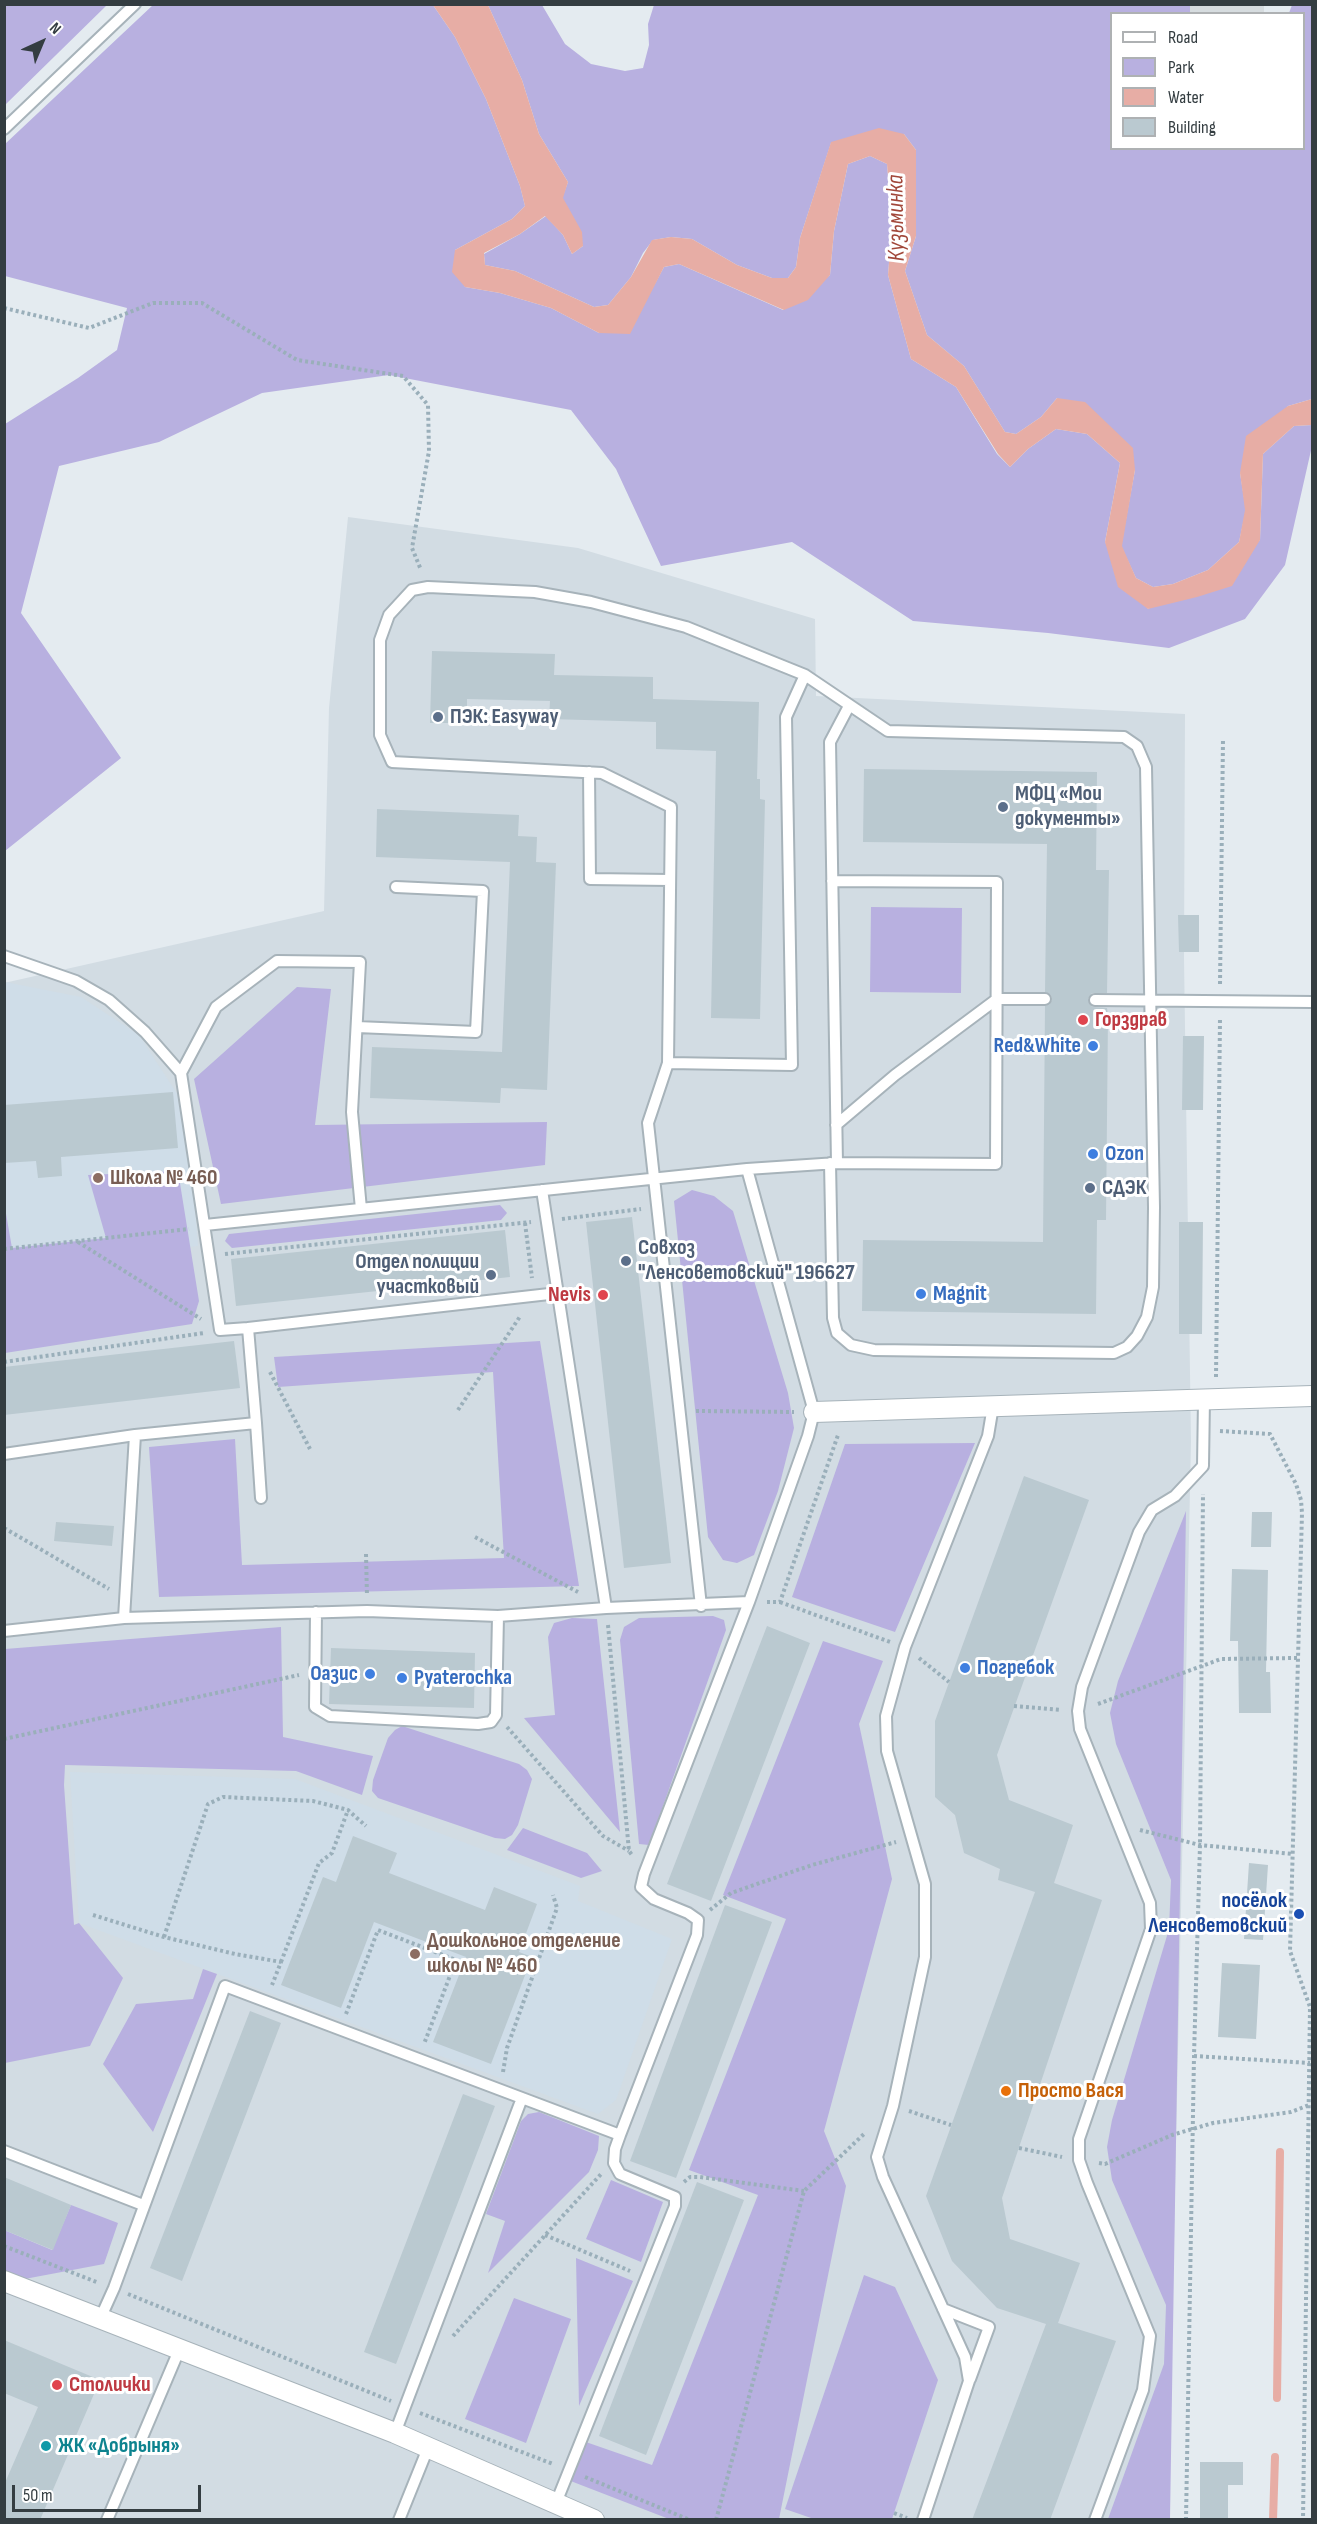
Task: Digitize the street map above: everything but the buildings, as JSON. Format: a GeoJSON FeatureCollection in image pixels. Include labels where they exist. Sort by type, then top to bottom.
{"type":"FeatureCollection","features":[{"type":"Feature","properties":{"kind":"street"},"geometry":{"type":"LineString","coordinates":[[814,1412],[1312,1396]]}},
{"type":"Feature","properties":{"kind":"street"},"geometry":{"type":"LineString","coordinates":[[4,2282],[180,2348],[395,2433],[594,2520]]}},
{"type":"Feature","properties":{"kind":"lane"},"geometry":{"type":"LineString","coordinates":[[4,129],[135,4]]}},
{"type":"Feature","properties":{"kind":"lane"},"geometry":{"type":"LineString","coordinates":[[701,1606],[648,1123],[668,1063],[671,807],[602,773],[392,762],[380,735],[380,640],[389,615],[412,590],[428,587],[535,592],[591,602],[686,627],[805,675],[888,731],[1124,737],[1137,746],[1146,767],[1154,1207],[1153,1287],[1147,1317],[1137,1336],[1127,1347],[1114,1353],[873,1350],[851,1345],[837,1332],[833,1318],[836,1125],[830,742],[849,706]]}},
{"type":"Feature","properties":{"kind":"lane"},"geometry":{"type":"LineString","coordinates":[[668,1063],[792,1065],[786,717],[805,675]]}},
{"type":"Feature","properties":{"kind":"lane"},"geometry":{"type":"LineString","coordinates":[[589,772],[590,879],[670,880]]}},
{"type":"Feature","properties":{"kind":"lane"},"geometry":{"type":"LineString","coordinates":[[205,1225],[747,1169],[834,1163],[996,1164],[998,882],[832,881]]}},
{"type":"Feature","properties":{"kind":"lane"},"geometry":{"type":"LineString","coordinates":[[357,1027],[476,1032],[483,891],[396,887]]}},
{"type":"Feature","properties":{"kind":"lane"},"geometry":{"type":"LineString","coordinates":[[4,956],[76,981],[109,1000],[145,1032],[181,1073],[220,1330],[558,1293]]}},
{"type":"Feature","properties":{"kind":"lane"},"geometry":{"type":"LineString","coordinates":[[181,1073],[216,1007],[277,961],[360,962],[352,1112],[361,1209]]}},
{"type":"Feature","properties":{"kind":"lane"},"geometry":{"type":"LineString","coordinates":[[836,1125],[912,1062],[997,999],[1045,999]]}},
{"type":"Feature","properties":{"kind":"lane"},"geometry":{"type":"LineString","coordinates":[[1095,1000],[1312,1002]]}},
{"type":"Feature","properties":{"kind":"lane"},"geometry":{"type":"LineString","coordinates":[[556,2503],[675,2206],[675,2197],[620,2174],[614,2163],[615,2149],[620,2135],[697,1935],[698,1920],[654,1899],[641,1887],[644,1874],[748,1602],[808,1436],[814,1412],[747,1169]]}},
{"type":"Feature","properties":{"kind":"lane"},"geometry":{"type":"LineString","coordinates":[[542,1190],[606,1608]]}},
{"type":"Feature","properties":{"kind":"lane"},"geometry":{"type":"LineString","coordinates":[[248,1328],[261,1498]]}},
{"type":"Feature","properties":{"kind":"lane"},"geometry":{"type":"LineString","coordinates":[[1095,2520],[1143,2390],[1150,2336],[1079,2160],[1079,2139],[1151,1929],[1150,1903],[1080,1729],[1078,1711],[1082,1687],[1139,1532],[1152,1510],[1175,1496],[1203,1466],[1204,1431],[1210,1399]]}},
{"type":"Feature","properties":{"kind":"lane"},"geometry":{"type":"LineString","coordinates":[[969,2381],[965,2357],[883,2177],[877,2157],[893,2106],[925,1957],[925,1884],[887,1751],[886,1716],[905,1647],[988,1436],[993,1406]]}},
{"type":"Feature","properties":{"kind":"lane"},"geometry":{"type":"LineString","coordinates":[[4,1454],[135,1435],[256,1423]]}},
{"type":"Feature","properties":{"kind":"lane"},"geometry":{"type":"LineString","coordinates":[[124,1618],[135,1435]]}},
{"type":"Feature","properties":{"kind":"lane"},"geometry":{"type":"LineString","coordinates":[[4,1631],[124,1618],[368,1611],[498,1616],[606,1608],[701,1606],[748,1602]]}},
{"type":"Feature","properties":{"kind":"lane"},"geometry":{"type":"LineString","coordinates":[[316,1612],[315,1707],[330,1716],[478,1724],[491,1722],[496,1715],[498,1616]]}},
{"type":"Feature","properties":{"kind":"lane"},"geometry":{"type":"LineString","coordinates":[[100,2319],[114,2289],[225,1986],[620,2135]]}},
{"type":"Feature","properties":{"kind":"lane"},"geometry":{"type":"LineString","coordinates":[[395,2433],[522,2098]]}},
{"type":"Feature","properties":{"kind":"lane"},"geometry":{"type":"LineString","coordinates":[[4,2151],[143,2205]]}},
{"type":"Feature","properties":{"kind":"lane"},"geometry":{"type":"LineString","coordinates":[[923,2520],[989,2327],[943,2309]]}},
{"type":"Feature","properties":{"kind":"lane"},"geometry":{"type":"LineString","coordinates":[[107,2520],[180,2348]]}},
{"type":"Feature","properties":{"kind":"lane"},"geometry":{"type":"LineString","coordinates":[[399,2520],[428,2448]]}},
{"type":"Feature","properties":{"kind":"path"},"geometry":{"type":"LineString","coordinates":[[4,308],[89,328],[153,303],[202,303],[297,360],[403,376],[428,405],[429,451],[412,548],[428,587]]}},
{"type":"Feature","properties":{"kind":"path"},"geometry":{"type":"LineString","coordinates":[[1210,1399],[1220,1001],[1223,740]]}},
{"type":"Feature","properties":{"kind":"path"},"geometry":{"type":"LineString","coordinates":[[209,1255],[658,1207]]}},
{"type":"Feature","properties":{"kind":"path"},"geometry":{"type":"LineString","coordinates":[[458,1410],[534,1295],[525,1222]]}},
{"type":"Feature","properties":{"kind":"path"},"geometry":{"type":"LineString","coordinates":[[4,1249],[188,1229]]}},
{"type":"Feature","properties":{"kind":"path"},"geometry":{"type":"LineString","coordinates":[[77,1241],[220,1330]]}},
{"type":"Feature","properties":{"kind":"path"},"geometry":{"type":"LineString","coordinates":[[4,1362],[220,1330]]}},
{"type":"Feature","properties":{"kind":"path"},"geometry":{"type":"LineString","coordinates":[[269,1368],[310,1449]]}},
{"type":"Feature","properties":{"kind":"path"},"geometry":{"type":"LineString","coordinates":[[681,1410],[814,1412]]}},
{"type":"Feature","properties":{"kind":"path"},"geometry":{"type":"LineString","coordinates":[[1204,1431],[1270,1434],[1296,1484],[1302,1513],[1290,1951],[1310,2007],[1303,2520]]}},
{"type":"Feature","properties":{"kind":"path"},"geometry":{"type":"LineString","coordinates":[[780,1602],[838,1435]]}},
{"type":"Feature","properties":{"kind":"path"},"geometry":{"type":"LineString","coordinates":[[1186,2520],[1200,1845],[1203,1466]]}},
{"type":"Feature","properties":{"kind":"path"},"geometry":{"type":"LineString","coordinates":[[4,1528],[125,1598]]}},
{"type":"Feature","properties":{"kind":"path"},"geometry":{"type":"LineString","coordinates":[[475,1537],[606,1608],[629,1851]]}},
{"type":"Feature","properties":{"kind":"path"},"geometry":{"type":"LineString","coordinates":[[366,1554],[368,1611]]}},
{"type":"Feature","properties":{"kind":"path"},"geometry":{"type":"LineString","coordinates":[[748,1602],[780,1602],[905,1647],[949,1682]]}},
{"type":"Feature","properties":{"kind":"path"},"geometry":{"type":"LineString","coordinates":[[1014,1706],[1078,1711],[1221,1659],[1297,1658]]}},
{"type":"Feature","properties":{"kind":"path"},"geometry":{"type":"LineString","coordinates":[[4,1739],[314,1671]]}},
{"type":"Feature","properties":{"kind":"path"},"geometry":{"type":"LineString","coordinates":[[496,1715],[603,1836],[629,1851],[644,1874]]}},
{"type":"Feature","properties":{"kind":"path"},"geometry":{"type":"LineString","coordinates":[[164,1937],[208,1804],[223,1797],[314,1801],[348,1810],[366,1826]]}},
{"type":"Feature","properties":{"kind":"path"},"geometry":{"type":"LineString","coordinates":[[280,1990],[271,1987],[319,1863],[332,1853],[348,1810]]}},
{"type":"Feature","properties":{"kind":"path"},"geometry":{"type":"LineString","coordinates":[[1119,1825],[1200,1845],[1293,1854]]}},
{"type":"Feature","properties":{"kind":"path"},"geometry":{"type":"LineString","coordinates":[[698,1920],[731,1893],[812,1865],[883,1846]]}},
{"type":"Feature","properties":{"kind":"path"},"geometry":{"type":"LineString","coordinates":[[502,2073],[507,2048],[557,1908],[553,1895]]}},
{"type":"Feature","properties":{"kind":"path"},"geometry":{"type":"LineString","coordinates":[[93,1915],[164,1937],[281,1962]]}},
{"type":"Feature","properties":{"kind":"path"},"geometry":{"type":"LineString","coordinates":[[346,2014],[378,1930],[456,1960],[424,2044]]}},
{"type":"Feature","properties":{"kind":"path"},"geometry":{"type":"LineString","coordinates":[[337,2011],[354,2016]]}},
{"type":"Feature","properties":{"kind":"path"},"geometry":{"type":"LineString","coordinates":[[1194,2056],[1310,2063]]}},
{"type":"Feature","properties":{"kind":"path"},"geometry":{"type":"LineString","coordinates":[[1019,2148],[1105,2164],[1172,2134],[1213,2122],[1291,2112],[1309,2104]]}},
{"type":"Feature","properties":{"kind":"path"},"geometry":{"type":"LineString","coordinates":[[716,2520],[804,2192],[893,2106],[951,2125]]}},
{"type":"Feature","properties":{"kind":"path"},"geometry":{"type":"LineString","coordinates":[[450,2339],[599,2175],[614,2163]]}},
{"type":"Feature","properties":{"kind":"path"},"geometry":{"type":"LineString","coordinates":[[675,2197],[690,2177],[804,2192]]}},
{"type":"Feature","properties":{"kind":"path"},"geometry":{"type":"LineString","coordinates":[[545,2235],[646,2277]]}},
{"type":"Feature","properties":{"kind":"path"},"geometry":{"type":"LineString","coordinates":[[4,2246],[690,2520]]}},
{"type":"Feature","properties":{"kind":"path"},"geometry":{"type":"LineString","coordinates":[[894,2513],[911,2520]]}},
{"type":"Feature","properties":{"kind":"shaded area"},"geometry":{"type":"Polygon","coordinates":[[[1190,5],[1264,5],[1264,12],[1190,12],[1190,5]]]}},
{"type":"Feature","properties":{"kind":"shaded area"},"geometry":{"type":"Polygon","coordinates":[[[348,517],[578,548],[815,619],[816,696],[1185,714],[1184,958],[1191,1442],[1168,2519],[5,2519],[4,983],[324,911],[329,708],[348,517]]]}},
{"type":"Feature","properties":{"kind":"shaded area","name":"Школа № 460"},"geometry":{"type":"Polygon","coordinates":[[[5,982],[81,997],[139,1035],[187,1109],[198,1246],[5,1268],[5,982]]]}},
{"type":"Feature","properties":{"kind":"shaded area","name":"Дошкольное отделение школы № 460"},"geometry":{"type":"Polygon","coordinates":[[[70,1772],[295,1779],[580,1886],[578,1901],[672,1939],[616,2100],[598,2114],[79,1923],[70,1772]]]}},
{"type":"Feature","properties":{"kind":"green space"},"geometry":{"type":"Polygon","coordinates":[[[5,4],[107,4],[107,5],[5,105],[5,4]]]}},
{"type":"Feature","properties":{"kind":"green space"},"geometry":{"type":"Polygon","coordinates":[[[153,5],[433,5],[455,37],[486,99],[520,186],[525,206],[512,219],[455,250],[465,287],[500,293],[551,308],[599,333],[651,291],[664,267],[679,264],[783,310],[830,275],[834,231],[848,164],[870,156],[887,164],[892,226],[888,275],[911,359],[956,387],[997,454],[1010,467],[1028,449],[1056,429],[1087,434],[1120,463],[1105,542],[1148,609],[1260,540],[1263,454],[1294,426],[1312,425],[1312,446],[1285,565],[1245,619],[1169,648],[1048,633],[913,621],[792,542],[661,566],[616,469],[571,410],[389,375],[262,393],[159,442],[59,466],[21,613],[121,758],[5,851],[5,424],[78,378],[117,350],[127,308],[5,276],[5,144],[153,5]]]}},
{"type":"Feature","properties":{"kind":"green space"},"geometry":{"type":"Polygon","coordinates":[[[488,5],[542,5],[565,44],[591,64],[625,71],[643,68],[649,45],[648,24],[654,5],[1190,5],[1190,12],[1110,12],[1110,150],[1305,150],[1305,12],[1289,12],[1292,5],[1312,5],[1312,399],[1288,406],[1240,473],[1246,510],[1239,542],[1208,570],[1173,584],[1153,587],[1136,578],[1121,546],[1135,470],[1057,398],[1041,417],[1016,434],[1005,432],[964,366],[927,335],[905,271],[916,236],[916,150],[904,134],[831,143],[800,238],[796,267],[788,278],[772,278],[737,265],[692,239],[671,237],[653,240],[643,253],[631,277],[608,305],[594,307],[515,271],[485,265],[484,254],[546,216],[563,235],[572,254],[583,246],[562,198],[568,182],[539,134],[522,80],[488,5]]]}},
{"type":"Feature","properties":{"kind":"green space"},"geometry":{"type":"Polygon","coordinates":[[[871,907],[962,908],[961,993],[870,992],[871,907]]]}},
{"type":"Feature","properties":{"kind":"green space"},"geometry":{"type":"Polygon","coordinates":[[[297,987],[331,989],[315,1125],[547,1122],[545,1165],[221,1204],[194,1079],[297,987]]]}},
{"type":"Feature","properties":{"kind":"green space"},"geometry":{"type":"Polygon","coordinates":[[[178,1171],[199,1301],[192,1324],[5,1353],[5,1208],[12,1248],[106,1238],[88,1175],[178,1171]]]}},
{"type":"Feature","properties":{"kind":"green space"},"geometry":{"type":"Polygon","coordinates":[[[692,1190],[714,1196],[733,1211],[788,1393],[794,1428],[778,1491],[754,1555],[737,1563],[723,1560],[708,1537],[674,1201],[692,1190]]]}},
{"type":"Feature","properties":{"kind":"green space"},"geometry":{"type":"Polygon","coordinates":[[[500,1205],[507,1213],[501,1220],[232,1248],[225,1241],[229,1234],[500,1205]]]}},
{"type":"Feature","properties":{"kind":"green space"},"geometry":{"type":"Polygon","coordinates":[[[540,1341],[579,1586],[159,1597],[149,1447],[235,1439],[242,1565],[504,1558],[493,1372],[278,1387],[274,1357],[540,1341]]]}},
{"type":"Feature","properties":{"kind":"green space"},"geometry":{"type":"Polygon","coordinates":[[[975,1443],[895,1632],[792,1597],[845,1444],[975,1443]]]}},
{"type":"Feature","properties":{"kind":"green space"},"geometry":{"type":"Polygon","coordinates":[[[1186,1511],[1170,2519],[1108,2519],[1164,2364],[1166,2305],[1112,2180],[1107,2147],[1112,2120],[1169,1929],[1171,1880],[1116,1744],[1110,1713],[1118,1681],[1186,1511]]]}},
{"type":"Feature","properties":{"kind":"green space"},"geometry":{"type":"Polygon","coordinates":[[[713,1616],[724,1620],[726,1630],[649,1845],[639,1844],[620,1640],[624,1627],[639,1618],[713,1616]]]}},
{"type":"Feature","properties":{"kind":"green space"},"geometry":{"type":"Polygon","coordinates":[[[572,1618],[597,1619],[620,1832],[524,1718],[555,1715],[548,1637],[554,1623],[572,1618]]]}},
{"type":"Feature","properties":{"kind":"green space"},"geometry":{"type":"Polygon","coordinates":[[[281,1627],[283,1737],[373,1756],[362,1795],[296,1771],[65,1765],[64,1785],[74,1925],[79,1923],[123,1978],[90,2046],[5,2063],[5,1649],[281,1627]]]}},
{"type":"Feature","properties":{"kind":"green space"},"geometry":{"type":"Polygon","coordinates":[[[823,1641],[883,1661],[859,1724],[892,1879],[824,2131],[846,2186],[779,2519],[669,2519],[568,2480],[583,2441],[652,2465],[758,2195],[689,2170],[786,1919],[723,1895],[823,1641]]]}},
{"type":"Feature","properties":{"kind":"green space"},"geometry":{"type":"Polygon","coordinates":[[[402,1726],[519,1764],[527,1770],[532,1779],[518,1825],[512,1835],[505,1839],[495,1838],[378,1798],[372,1791],[373,1780],[388,1738],[402,1726]]]}},
{"type":"Feature","properties":{"kind":"green space"},"geometry":{"type":"Polygon","coordinates":[[[523,1828],[587,1853],[602,1871],[581,1878],[507,1850],[523,1828]]]}},
{"type":"Feature","properties":{"kind":"green space"},"geometry":{"type":"Polygon","coordinates":[[[203,1969],[217,1974],[153,2132],[103,2064],[136,2004],[193,1999],[203,1969]]]}},
{"type":"Feature","properties":{"kind":"green space"},"geometry":{"type":"Polygon","coordinates":[[[539,2112],[599,2136],[598,2150],[589,2172],[488,2273],[505,2221],[486,2214],[521,2121],[528,2114],[539,2112]]]}},
{"type":"Feature","properties":{"kind":"green space"},"geometry":{"type":"Polygon","coordinates":[[[611,2180],[663,2202],[641,2262],[586,2239],[611,2180]]]}},
{"type":"Feature","properties":{"kind":"green space"},"geometry":{"type":"Polygon","coordinates":[[[71,2205],[118,2223],[104,2264],[14,2281],[5,2277],[4,2230],[52,2250],[71,2205]]]}},
{"type":"Feature","properties":{"kind":"green space"},"geometry":{"type":"Polygon","coordinates":[[[576,2258],[633,2281],[579,2406],[576,2258]]]}},
{"type":"Feature","properties":{"kind":"green space"},"geometry":{"type":"Polygon","coordinates":[[[864,2275],[895,2287],[938,2380],[892,2519],[814,2519],[785,2509],[864,2275]]]}},
{"type":"Feature","properties":{"kind":"green space"},"geometry":{"type":"Polygon","coordinates":[[[514,2298],[571,2319],[526,2443],[465,2419],[514,2298]]]}},
{"type":"Feature","properties":{"kind":"water","name":"Кузьминка"},"geometry":{"type":"Polygon","coordinates":[[[433,5],[488,5],[522,80],[539,134],[568,182],[563,198],[582,232],[583,246],[572,254],[563,235],[545,216],[520,234],[484,253],[485,265],[515,271],[594,307],[608,305],[631,277],[652,240],[671,237],[692,239],[737,265],[772,278],[788,278],[796,267],[800,238],[831,142],[879,128],[904,134],[916,150],[916,236],[905,271],[927,335],[964,366],[1005,432],[1016,434],[1041,417],[1057,398],[1085,402],[1133,448],[1135,470],[1122,546],[1136,578],[1153,587],[1173,584],[1208,570],[1239,542],[1245,510],[1240,473],[1246,436],[1288,406],[1312,399],[1312,425],[1294,426],[1263,454],[1260,540],[1232,586],[1148,609],[1118,587],[1105,542],[1120,463],[1087,434],[1056,429],[1028,449],[1010,467],[998,454],[956,387],[911,359],[888,275],[892,226],[887,164],[870,156],[848,164],[834,231],[830,275],[808,300],[784,310],[679,264],[664,267],[630,334],[599,333],[551,308],[500,293],[465,287],[452,272],[455,250],[512,219],[525,206],[520,186],[486,99],[455,37],[433,5]]]}},
{"type":"Feature","properties":{"kind":"waterway"},"geometry":{"type":"LineString","coordinates":[[1277,2398],[1280,2152]]}},
{"type":"Feature","properties":{"kind":"waterway"},"geometry":{"type":"LineString","coordinates":[[1273,2520],[1275,2457]]}},
{"type":"Feature","properties":{"kind":"place","name":"ПЭК: Easyway"},"geometry":{"type":"Point","coordinates":[438,717]}},
{"type":"Feature","properties":{"kind":"place","name":"МФЦ «Мои документы»"},"geometry":{"type":"Point","coordinates":[1003,807]}},
{"type":"Feature","properties":{"kind":"place","name":"Горздрав"},"geometry":{"type":"Point","coordinates":[1083,1020]}},
{"type":"Feature","properties":{"kind":"place","name":"Red&White"},"geometry":{"type":"Point","coordinates":[1093,1046]}},
{"type":"Feature","properties":{"kind":"place","name":"Ozon"},"geometry":{"type":"Point","coordinates":[1093,1154]}},
{"type":"Feature","properties":{"kind":"place","name":"Школа № 460"},"geometry":{"type":"Point","coordinates":[98,1178]}},
{"type":"Feature","properties":{"kind":"place","name":"СДЭК"},"geometry":{"type":"Point","coordinates":[1090,1188]}},
{"type":"Feature","properties":{"kind":"place","name":"Совхоз \"Ленсоветовский\" 196627"},"geometry":{"type":"Point","coordinates":[626,1261]}},
{"type":"Feature","properties":{"kind":"place","name":"Отдел полиции участковый"},"geometry":{"type":"Point","coordinates":[491,1275]}},
{"type":"Feature","properties":{"kind":"place","name":"Magnit"},"geometry":{"type":"Point","coordinates":[921,1294]}},
{"type":"Feature","properties":{"kind":"place","name":"Nevis"},"geometry":{"type":"Point","coordinates":[603,1295]}},
{"type":"Feature","properties":{"kind":"place","name":"Погребок"},"geometry":{"type":"Point","coordinates":[965,1668]}},
{"type":"Feature","properties":{"kind":"place","name":"Оазис"},"geometry":{"type":"Point","coordinates":[370,1674]}},
{"type":"Feature","properties":{"kind":"place","name":"Pyaterochka"},"geometry":{"type":"Point","coordinates":[402,1678]}},
{"type":"Feature","properties":{"kind":"place","name":"посёлок Ленсоветовский"},"geometry":{"type":"Point","coordinates":[1299,1914]}},
{"type":"Feature","properties":{"kind":"place","name":"Дошкольное отделение школы № 460"},"geometry":{"type":"Point","coordinates":[415,1954]}},
{"type":"Feature","properties":{"kind":"place","name":"Просто Вася"},"geometry":{"type":"Point","coordinates":[1006,2091]}},
{"type":"Feature","properties":{"kind":"place","name":"Столички"},"geometry":{"type":"Point","coordinates":[57,2385]}},
{"type":"Feature","properties":{"kind":"place","name":"ЖК «Добрыня»"},"geometry":{"type":"Point","coordinates":[46,2446]}}]}
